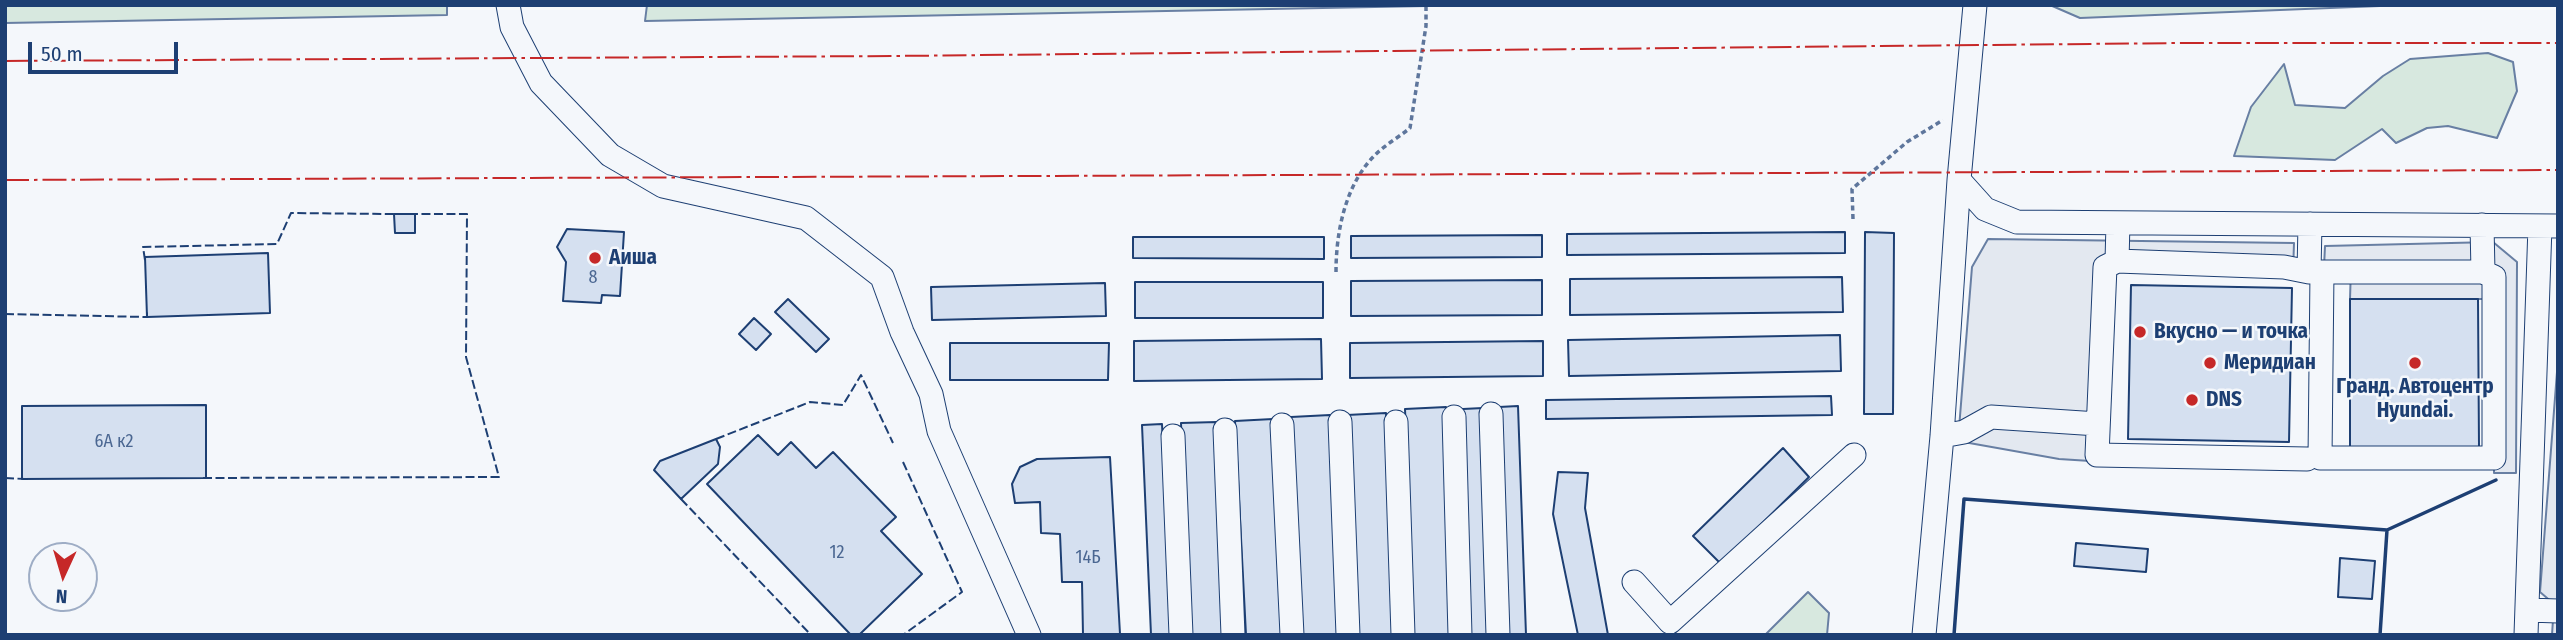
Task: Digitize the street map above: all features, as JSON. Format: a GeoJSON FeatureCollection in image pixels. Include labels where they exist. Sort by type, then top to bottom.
{"type":"FeatureCollection","features":[{"type":"Feature","properties":{"kind":"street"},"geometry":{"type":"LineString","coordinates":[[508,5],[512,27],[541,83],[610,155],[663,186],[806,218],[882,277],[902,332],[931,394],[939,431],[1029,635]]}},
{"type":"Feature","properties":{"kind":"street"},"geometry":{"type":"LineString","coordinates":[[1924,635],[1975,7]]}},
{"type":"Feature","properties":{"kind":"street"},"geometry":{"type":"LineString","coordinates":[[1959,180],[1985,209],[2017,222]]}},
{"type":"Feature","properties":{"kind":"street"},"geometry":{"type":"LineString","coordinates":[[1956,231],[1973,223],[2017,222],[2549,226],[2526,635]]}},
{"type":"Feature","properties":{"kind":"street"},"geometry":{"type":"LineString","coordinates":[[2118,223],[2118,261]]}},
{"type":"Feature","properties":{"kind":"street"},"geometry":{"type":"LineString","coordinates":[[2307,459],[2097,455],[2105,267],[2118,261],[2284,267],[2316,272],[2483,272],[2494,276],[2494,458],[2320,458],[2316,272],[2310,224]]}},
{"type":"Feature","properties":{"kind":"street"},"geometry":{"type":"LineString","coordinates":[[2482,225],[2483,272]]}},
{"type":"Feature","properties":{"kind":"street"},"geometry":{"type":"LineString","coordinates":[[1491,414],[1497,635]]}},
{"type":"Feature","properties":{"kind":"street"},"geometry":{"type":"LineString","coordinates":[[1454,417],[1460,635]]}},
{"type":"Feature","properties":{"kind":"street"},"geometry":{"type":"LineString","coordinates":[[1942,436],[1964,432],[1991,417],[2098,424]]}},
{"type":"Feature","properties":{"kind":"street"},"geometry":{"type":"LineString","coordinates":[[1340,422],[1348,635]]}},
{"type":"Feature","properties":{"kind":"street"},"geometry":{"type":"LineString","coordinates":[[1396,422],[1403,635]]}},
{"type":"Feature","properties":{"kind":"street"},"geometry":{"type":"LineString","coordinates":[[1282,425],[1292,635]]}},
{"type":"Feature","properties":{"kind":"street"},"geometry":{"type":"LineString","coordinates":[[1225,430],[1233,635]]}},
{"type":"Feature","properties":{"kind":"street"},"geometry":{"type":"LineString","coordinates":[[1172,436],[1181,635]]}},
{"type":"Feature","properties":{"kind":"street"},"geometry":{"type":"LineString","coordinates":[[1634,582],[1670,622],[1854,455]]}},
{"type":"Feature","properties":{"kind":"street"},"geometry":{"type":"LineString","coordinates":[[2528,610],[2558,611]]}},
{"type":"Feature","properties":{"kind":"path"},"geometry":{"type":"LineString","coordinates":[[1336,272],[1336,242],[1348,195],[1374,156],[1410,128],[1424,39],[1426,5]]}},
{"type":"Feature","properties":{"kind":"path"},"geometry":{"type":"LineString","coordinates":[[1853,219],[1852,189],[1907,142],[1966,107]]}},
{"type":"Feature","properties":{"kind":"shaded area"},"geometry":{"type":"Polygon","coordinates":[[[5,5],[447,5],[447,15],[5,23],[5,5]]]}},
{"type":"Feature","properties":{"kind":"shaded area"},"geometry":{"type":"Polygon","coordinates":[[[647,5],[1479,5],[645,21],[647,5]]]}},
{"type":"Feature","properties":{"kind":"shaded area"},"geometry":{"type":"Polygon","coordinates":[[[2050,5],[2405,5],[2080,18],[2050,5]]]}},
{"type":"Feature","properties":{"kind":"shaded area"},"geometry":{"type":"Polygon","coordinates":[[[2488,53],[2513,62],[2517,91],[2497,138],[2448,126],[2427,128],[2396,143],[2382,129],[2335,160],[2234,156],[2251,107],[2284,64],[2295,105],[2345,108],[2383,76],[2410,59],[2488,53]]]}},
{"type":"Feature","properties":{"kind":"shaded area"},"geometry":{"type":"Polygon","coordinates":[[[1988,239],[2294,243],[2293,273],[2113,270],[2106,462],[2059,459],[1958,441],[1972,267],[1988,239]]]}},
{"type":"Feature","properties":{"kind":"shaded area"},"geometry":{"type":"Polygon","coordinates":[[[2493,242],[2517,262],[2516,473],[2494,473],[2494,299],[2350,299],[2351,267],[2324,267],[2325,246],[2493,242]]]}},
{"type":"Feature","properties":{"kind":"shaded area"},"geometry":{"type":"Polygon","coordinates":[[[2558,359],[2558,635],[2552,635],[2554,604],[2540,592],[2558,359]]]}},
{"type":"Feature","properties":{"kind":"shaded area"},"geometry":{"type":"Polygon","coordinates":[[[1808,592],[1829,613],[1827,635],[1765,635],[1808,592]]]}},
{"type":"Feature","properties":{"kind":"building"},"geometry":{"type":"Polygon","coordinates":[[[394,214],[415,214],[415,233],[395,233],[394,214]]]}},
{"type":"Feature","properties":{"kind":"building"},"geometry":{"type":"Polygon","coordinates":[[[567,229],[624,232],[620,296],[602,295],[601,303],[563,301],[566,262],[557,247],[567,229]]]}},
{"type":"Feature","properties":{"kind":"building"},"geometry":{"type":"Polygon","coordinates":[[[1845,232],[1845,253],[1567,255],[1567,234],[1845,232]]]}},
{"type":"Feature","properties":{"kind":"building"},"geometry":{"type":"Polygon","coordinates":[[[1865,232],[1894,233],[1893,414],[1864,414],[1865,232]]]}},
{"type":"Feature","properties":{"kind":"building"},"geometry":{"type":"Polygon","coordinates":[[[1542,235],[1542,257],[1351,258],[1351,236],[1542,235]]]}},
{"type":"Feature","properties":{"kind":"building"},"geometry":{"type":"Polygon","coordinates":[[[1133,237],[1324,237],[1324,259],[1133,258],[1133,237]]]}},
{"type":"Feature","properties":{"kind":"building"},"geometry":{"type":"Polygon","coordinates":[[[268,253],[270,313],[147,317],[145,257],[268,253]]]}},
{"type":"Feature","properties":{"kind":"building"},"geometry":{"type":"Polygon","coordinates":[[[1842,277],[1843,312],[1570,315],[1570,279],[1842,277]]]}},
{"type":"Feature","properties":{"kind":"building"},"geometry":{"type":"Polygon","coordinates":[[[1542,280],[1542,315],[1351,316],[1351,281],[1542,280]]]}},
{"type":"Feature","properties":{"kind":"building"},"geometry":{"type":"Polygon","coordinates":[[[1135,282],[1323,282],[1323,318],[1135,318],[1135,282]]]}},
{"type":"Feature","properties":{"kind":"building"},"geometry":{"type":"Polygon","coordinates":[[[1105,283],[1106,316],[932,320],[931,287],[1105,283]]]}},
{"type":"Feature","properties":{"kind":"building","name":"Меридиан"},"geometry":{"type":"Polygon","coordinates":[[[2131,285],[2292,288],[2289,442],[2128,439],[2131,285]]]}},
{"type":"Feature","properties":{"kind":"building"},"geometry":{"type":"Polygon","coordinates":[[[788,299],[829,339],[816,352],[775,312],[788,299]]]}},
{"type":"Feature","properties":{"kind":"building"},"geometry":{"type":"Polygon","coordinates":[[[2350,299],[2478,299],[2479,447],[2350,447],[2350,299]]]}},
{"type":"Feature","properties":{"kind":"building"},"geometry":{"type":"Polygon","coordinates":[[[754,318],[771,334],[756,350],[739,334],[754,318]]]}},
{"type":"Feature","properties":{"kind":"building"},"geometry":{"type":"Polygon","coordinates":[[[1840,335],[1841,371],[1569,376],[1568,340],[1840,335]]]}},
{"type":"Feature","properties":{"kind":"building"},"geometry":{"type":"Polygon","coordinates":[[[1321,339],[1322,379],[1134,381],[1134,341],[1321,339]]]}},
{"type":"Feature","properties":{"kind":"building"},"geometry":{"type":"Polygon","coordinates":[[[1543,341],[1543,376],[1350,378],[1350,343],[1543,341]]]}},
{"type":"Feature","properties":{"kind":"building"},"geometry":{"type":"Polygon","coordinates":[[[950,343],[1109,343],[1108,380],[950,380],[950,343]]]}},
{"type":"Feature","properties":{"kind":"building"},"geometry":{"type":"Polygon","coordinates":[[[1831,396],[1832,415],[1546,419],[1546,400],[1831,396]]]}},
{"type":"Feature","properties":{"kind":"building"},"geometry":{"type":"Polygon","coordinates":[[[206,405],[206,478],[22,479],[22,406],[206,405]]]}},
{"type":"Feature","properties":{"kind":"building"},"geometry":{"type":"Polygon","coordinates":[[[1518,406],[1526,635],[1507,635],[1499,407],[1518,406]]]}},
{"type":"Feature","properties":{"kind":"building"},"geometry":{"type":"Polygon","coordinates":[[[1446,407],[1455,635],[1414,635],[1405,409],[1446,407]]]}},
{"type":"Feature","properties":{"kind":"building"},"geometry":{"type":"Polygon","coordinates":[[[1483,408],[1490,635],[1469,635],[1463,409],[1483,408]]]}},
{"type":"Feature","properties":{"kind":"building"},"geometry":{"type":"Polygon","coordinates":[[[1386,413],[1396,635],[1357,635],[1347,415],[1386,413]]]}},
{"type":"Feature","properties":{"kind":"building"},"geometry":{"type":"Polygon","coordinates":[[[1330,415],[1340,635],[1301,635],[1291,417],[1330,415]]]}},
{"type":"Feature","properties":{"kind":"building"},"geometry":{"type":"Polygon","coordinates":[[[1273,419],[1283,635],[1246,635],[1235,421],[1273,419]]]}},
{"type":"Feature","properties":{"kind":"building"},"geometry":{"type":"Polygon","coordinates":[[[1217,422],[1226,635],[1189,635],[1181,423],[1217,422]]]}},
{"type":"Feature","properties":{"kind":"building"},"geometry":{"type":"Polygon","coordinates":[[[1162,424],[1172,635],[1151,635],[1142,425],[1162,424]]]}},
{"type":"Feature","properties":{"kind":"building"},"geometry":{"type":"Polygon","coordinates":[[[758,435],[778,455],[791,442],[816,468],[833,452],[896,517],[881,531],[922,574],[859,635],[851,635],[707,484],[758,435]]]}},
{"type":"Feature","properties":{"kind":"building"},"geometry":{"type":"Polygon","coordinates":[[[716,439],[720,447],[718,464],[681,499],[654,470],[660,461],[716,439]]]}},
{"type":"Feature","properties":{"kind":"building"},"geometry":{"type":"Polygon","coordinates":[[[1783,448],[1809,477],[1721,564],[1693,536],[1783,448]]]}},
{"type":"Feature","properties":{"kind":"building"},"geometry":{"type":"Polygon","coordinates":[[[1110,457],[1120,634],[1083,635],[1082,582],[1062,582],[1060,534],[1041,533],[1040,502],[1015,503],[1012,484],[1020,467],[1037,459],[1110,457]]]}},
{"type":"Feature","properties":{"kind":"building"},"geometry":{"type":"Polygon","coordinates":[[[1558,472],[1588,473],[1585,508],[1608,635],[1578,635],[1553,514],[1558,472]]]}},
{"type":"Feature","properties":{"kind":"building"},"geometry":{"type":"Polygon","coordinates":[[[2076,543],[2148,549],[2146,572],[2074,566],[2076,543]]]}},
{"type":"Feature","properties":{"kind":"building"},"geometry":{"type":"Polygon","coordinates":[[[2340,558],[2375,561],[2372,599],[2338,597],[2340,558]]]}},
{"type":"Feature","properties":{"kind":"fence"},"geometry":{"type":"LineString","coordinates":[[145,260],[143,247],[277,244],[291,213],[394,214]]}},
{"type":"Feature","properties":{"kind":"fence"},"geometry":{"type":"LineString","coordinates":[[203,478],[499,477],[466,357],[467,214],[415,214]]}},
{"type":"Feature","properties":{"kind":"fence"},"geometry":{"type":"LineString","coordinates":[[5,314],[147,317],[147,312]]}},
{"type":"Feature","properties":{"kind":"fence"},"geometry":{"type":"LineString","coordinates":[[716,439],[810,402],[843,405],[861,375],[893,443]]}},
{"type":"Feature","properties":{"kind":"fence"},"geometry":{"type":"LineString","coordinates":[[903,462],[962,592],[903,635]]}},
{"type":"Feature","properties":{"kind":"fence"},"geometry":{"type":"LineString","coordinates":[[5,478],[25,479]]}},
{"type":"Feature","properties":{"kind":"fence"},"geometry":{"type":"LineString","coordinates":[[681,499],[811,635]]}},
{"type":"Feature","properties":{"kind":"wall"},"geometry":{"type":"LineString","coordinates":[[2387,530],[2496,480]]}},
{"type":"Feature","properties":{"kind":"wall"},"geometry":{"type":"LineString","coordinates":[[1954,635],[1964,499],[2387,530],[2380,635]]}},
{"type":"Feature","properties":{"kind":"power"},"geometry":{"type":"LineString","coordinates":[[5,61],[892,56],[2181,43],[2558,43]]}},
{"type":"Feature","properties":{"kind":"power"},"geometry":{"type":"LineString","coordinates":[[5,180],[2558,170]]}},
{"type":"Feature","properties":{"kind":"place","name":"Аиша"},"geometry":{"type":"Point","coordinates":[595,258]}},
{"type":"Feature","properties":{"kind":"place","name":"Вкусно — и точка"},"geometry":{"type":"Point","coordinates":[2140,332]}},
{"type":"Feature","properties":{"kind":"place","name":"Меридиан"},"geometry":{"type":"Point","coordinates":[2210,363]}},
{"type":"Feature","properties":{"kind":"place","name":"Гранд. Автоцентр Hyundai."},"geometry":{"type":"Point","coordinates":[2415,363]}},
{"type":"Feature","properties":{"kind":"place","name":"DNS"},"geometry":{"type":"Point","coordinates":[2192,400]}}]}
